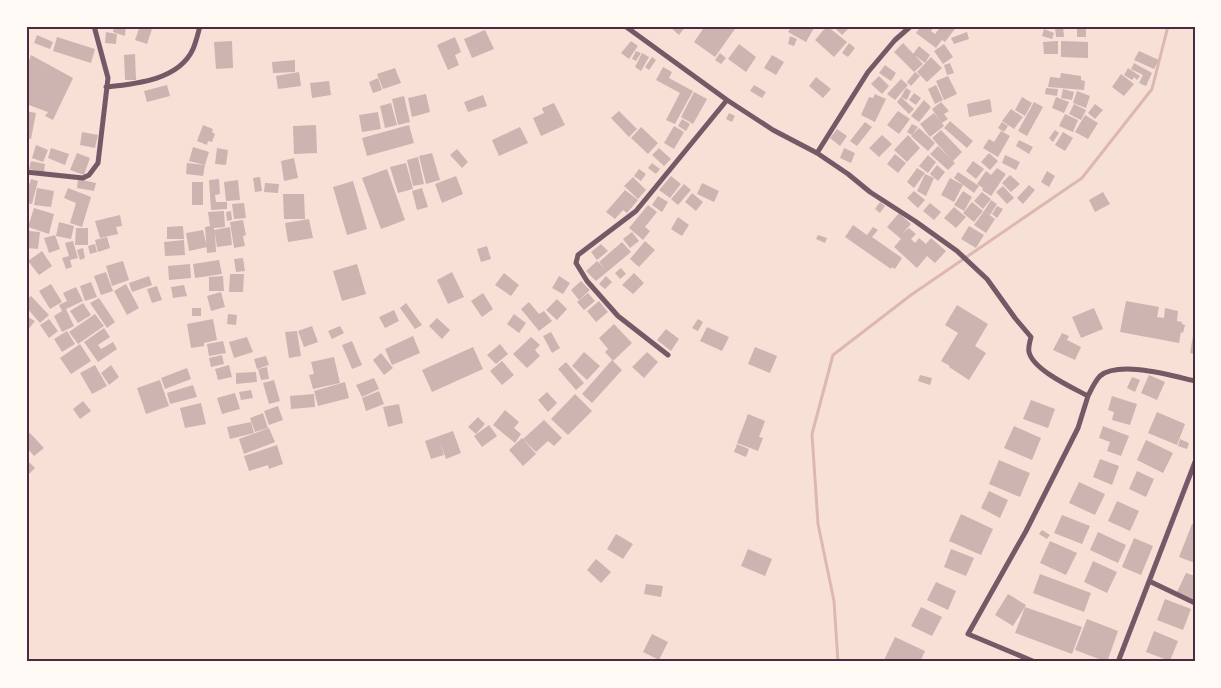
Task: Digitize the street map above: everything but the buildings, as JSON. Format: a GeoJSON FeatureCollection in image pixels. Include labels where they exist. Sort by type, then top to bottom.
{"type":"FeatureCollection","features":[{"type":"Feature","properties":{"kind":"street"},"geometry":{"type":"LineString","coordinates":[[26,172],[83,178],[89,175],[98,163],[108,78],[94,26]]}},
{"type":"Feature","properties":{"kind":"street"},"geometry":{"type":"LineString","coordinates":[[106,87],[133,84],[168,74],[182,64],[193,50],[200,26]]}},
{"type":"Feature","properties":{"kind":"street"},"geometry":{"type":"LineString","coordinates":[[625,26],[727,100],[772,130],[817,153],[870,192],[957,251],[988,279],[1015,318],[1031,337],[1029,352],[1036,363],[1056,379],[1088,396]]}},
{"type":"Feature","properties":{"kind":"street"},"geometry":{"type":"LineString","coordinates":[[817,153],[868,72],[895,40],[911,26]]}},
{"type":"Feature","properties":{"kind":"street"},"geometry":{"type":"LineString","coordinates":[[668,355],[618,316],[587,281],[576,263],[578,255],[636,211],[727,100]]}},
{"type":"Feature","properties":{"kind":"street"},"geometry":{"type":"LineString","coordinates":[[1035,662],[968,634],[1026,531],[1078,428],[1088,396],[1100,376],[1114,371],[1144,369],[1195,381]]}},
{"type":"Feature","properties":{"kind":"street"},"geometry":{"type":"LineString","coordinates":[[1118,662],[1195,462]]}},
{"type":"Feature","properties":{"kind":"street"},"geometry":{"type":"LineString","coordinates":[[1149,582],[1195,603]]}},
{"type":"Feature","properties":{"kind":"waterway"},"geometry":{"type":"LineString","coordinates":[[838,662],[834,601],[818,524],[812,434],[833,355],[911,295],[1082,178],[1152,89],[1168,26]]}}]}
